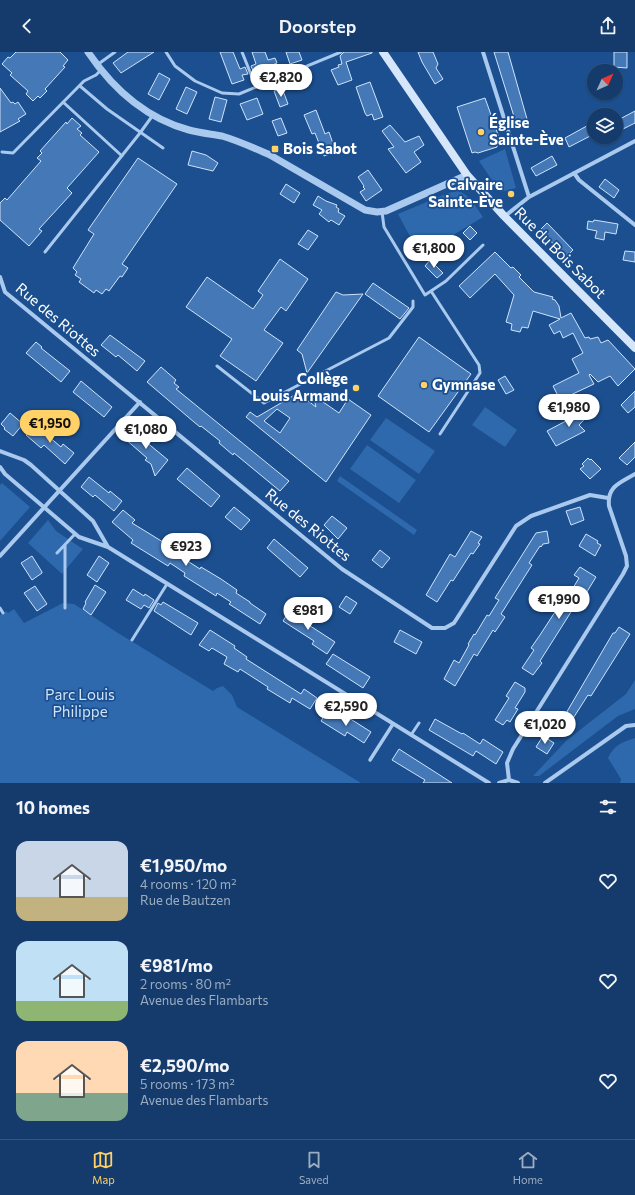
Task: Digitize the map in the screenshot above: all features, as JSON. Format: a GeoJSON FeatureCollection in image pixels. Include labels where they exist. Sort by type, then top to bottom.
{"type":"FeatureCollection","features":[{"type":"Feature","properties":{"kind":"main road","name":"Rue du Bois Sabot"},"geometry":{"type":"LineString","coordinates":[[383,52],[467,175],[504,216],[635,348]]}},
{"type":"Feature","properties":{"kind":"street"},"geometry":{"type":"LineString","coordinates":[[88,52],[99,68],[118,89],[128,98],[153,115],[190,130],[226,138],[256,148],[356,206],[369,211],[382,212],[467,175]]}},
{"type":"Feature","properties":{"kind":"street"},"geometry":{"type":"LineString","coordinates":[[483,52],[529,197]]}},
{"type":"Feature","properties":{"kind":"street"},"geometry":{"type":"LineString","coordinates":[[504,216],[529,197],[635,141]]}},
{"type":"Feature","properties":{"kind":"street"},"geometry":{"type":"LineString","coordinates":[[574,173],[579,180],[635,225]]}},
{"type":"Feature","properties":{"kind":"street","name":"Rue des Riottes"},"geometry":{"type":"LineString","coordinates":[[0,277],[5,292],[342,569],[432,628],[444,628],[454,623],[516,526],[531,516],[590,495],[608,498]]}},
{"type":"Feature","properties":{"kind":"street"},"geometry":{"type":"LineString","coordinates":[[0,556],[140,402]]}},
{"type":"Feature","properties":{"kind":"street"},"geometry":{"type":"LineString","coordinates":[[0,451],[24,460],[31,465],[93,521],[108,547]]}},
{"type":"Feature","properties":{"kind":"street"},"geometry":{"type":"LineString","coordinates":[[0,467],[5,474],[78,537],[108,547],[489,783]]}},
{"type":"Feature","properties":{"kind":"street"},"geometry":{"type":"LineString","coordinates":[[509,780],[507,762],[513,749],[624,574],[627,566],[626,556],[609,506],[608,498],[614,486],[635,474]]}},
{"type":"Feature","properties":{"kind":"street"},"geometry":{"type":"LineString","coordinates":[[370,760],[393,724]]}},
{"type":"Feature","properties":{"kind":"street"},"geometry":{"type":"LineString","coordinates":[[545,783],[626,726],[635,725]]}},
{"type":"Feature","properties":{"kind":"street"},"geometry":{"type":"LineString","coordinates":[[499,783],[509,780],[518,783]]}},
{"type":"Feature","properties":{"kind":"lane"},"geometry":{"type":"LineString","coordinates":[[2,152],[12,153],[84,81],[96,75],[99,68],[115,52]]}},
{"type":"Feature","properties":{"kind":"lane"},"geometry":{"type":"LineString","coordinates":[[166,52],[175,66],[195,81],[222,93],[239,94],[341,52]]}},
{"type":"Feature","properties":{"kind":"lane"},"geometry":{"type":"LineString","coordinates":[[242,52],[256,87]]}},
{"type":"Feature","properties":{"kind":"lane"},"geometry":{"type":"LineString","coordinates":[[80,86],[107,109],[163,148]]}},
{"type":"Feature","properties":{"kind":"lane"},"geometry":{"type":"LineString","coordinates":[[63,102],[122,156]]}},
{"type":"Feature","properties":{"kind":"lane"},"geometry":{"type":"LineString","coordinates":[[45,252],[153,115]]}},
{"type":"Feature","properties":{"kind":"lane"},"geometry":{"type":"LineString","coordinates":[[382,212],[384,227],[425,295],[446,281],[483,245]]}},
{"type":"Feature","properties":{"kind":"lane"},"geometry":{"type":"LineString","coordinates":[[431,291],[481,370],[440,434]]}},
{"type":"Feature","properties":{"kind":"lane"},"geometry":{"type":"LineString","coordinates":[[218,366],[264,402],[389,338],[413,307],[413,300]]}},
{"type":"Feature","properties":{"kind":"lane"},"geometry":{"type":"LineString","coordinates":[[57,553],[75,534]]}},
{"type":"Feature","properties":{"kind":"lane"},"geometry":{"type":"LineString","coordinates":[[65,545],[65,608]]}},
{"type":"Feature","properties":{"kind":"lane"},"geometry":{"type":"LineString","coordinates":[[132,640],[167,584]]}},
{"type":"Feature","properties":{"kind":"lane"},"geometry":{"type":"LineString","coordinates":[[0,608],[3,612]]}},
{"type":"Feature","properties":{"kind":"lane"},"geometry":{"type":"LineString","coordinates":[[411,735],[419,723]]}},
{"type":"Feature","properties":{"kind":"green space"},"geometry":{"type":"Polygon","coordinates":[[[505,149],[516,188],[500,192],[479,161],[505,149]]]}},
{"type":"Feature","properties":{"kind":"green space"},"geometry":{"type":"Polygon","coordinates":[[[458,191],[469,198],[483,217],[420,255],[398,214],[448,193],[458,191]]]}},
{"type":"Feature","properties":{"kind":"green space"},"geometry":{"type":"Polygon","coordinates":[[[485,407],[517,430],[505,447],[472,425],[485,407]]]}},
{"type":"Feature","properties":{"kind":"green space"},"geometry":{"type":"Polygon","coordinates":[[[386,418],[435,451],[419,474],[370,440],[386,418]]]}},
{"type":"Feature","properties":{"kind":"green space"},"geometry":{"type":"Polygon","coordinates":[[[367,445],[416,480],[399,503],[350,469],[367,445]]]}},
{"type":"Feature","properties":{"kind":"green space"},"geometry":{"type":"Polygon","coordinates":[[[340,476],[417,530],[414,535],[337,481],[340,476]]]}},
{"type":"Feature","properties":{"kind":"green space"},"geometry":{"type":"Polygon","coordinates":[[[2,483],[30,507],[0,541],[0,485],[2,483]]]}},
{"type":"Feature","properties":{"kind":"green space"},"geometry":{"type":"Polygon","coordinates":[[[48,520],[56,531],[83,549],[62,574],[28,543],[48,520]]]}},
{"type":"Feature","properties":{"kind":"green space","name":"Parc Louis Philippe"},"geometry":{"type":"Polygon","coordinates":[[[63,603],[74,604],[118,633],[213,691],[223,686],[232,695],[237,707],[361,783],[0,783],[0,615],[6,611],[8,613],[14,609],[24,623],[63,603]]]}},
{"type":"Feature","properties":{"kind":"green space"},"geometry":{"type":"Polygon","coordinates":[[[635,680],[635,709],[618,716],[539,776],[533,776],[567,740],[626,694],[635,680]]]}},
{"type":"Feature","properties":{"kind":"green space"},"geometry":{"type":"Polygon","coordinates":[[[635,738],[635,783],[620,783],[621,779],[608,758],[616,747],[635,738]]]}},
{"type":"Feature","properties":{"kind":"building"},"geometry":{"type":"Polygon","coordinates":[[[16,52],[60,52],[68,60],[63,66],[65,67],[45,89],[47,91],[40,98],[38,96],[33,101],[26,94],[28,91],[10,75],[12,73],[2,64],[8,57],[10,58],[16,52]]]}},
{"type":"Feature","properties":{"kind":"building"},"geometry":{"type":"Polygon","coordinates":[[[128,52],[154,52],[121,73],[113,63],[128,52]]]}},
{"type":"Feature","properties":{"kind":"building"},"geometry":{"type":"Polygon","coordinates":[[[220,52],[233,52],[240,69],[245,67],[248,74],[242,75],[244,80],[232,84],[220,52]]]}},
{"type":"Feature","properties":{"kind":"building"},"geometry":{"type":"Polygon","coordinates":[[[252,52],[265,52],[268,60],[275,58],[277,63],[270,66],[272,71],[260,76],[259,71],[254,73],[251,66],[256,64],[252,52]]]}},
{"type":"Feature","properties":{"kind":"building"},"geometry":{"type":"Polygon","coordinates":[[[286,52],[299,52],[302,60],[290,64],[286,52]]]}},
{"type":"Feature","properties":{"kind":"building"},"geometry":{"type":"Polygon","coordinates":[[[344,52],[372,53],[346,62],[352,80],[338,85],[331,70],[342,64],[340,56],[344,52]]]}},
{"type":"Feature","properties":{"kind":"building"},"geometry":{"type":"Polygon","coordinates":[[[418,52],[433,52],[438,64],[436,68],[443,79],[435,84],[418,52]]]}},
{"type":"Feature","properties":{"kind":"building"},"geometry":{"type":"Polygon","coordinates":[[[494,52],[508,52],[527,119],[516,123],[494,52]]]}},
{"type":"Feature","properties":{"kind":"building"},"geometry":{"type":"Polygon","coordinates":[[[614,52],[627,52],[627,68],[623,68],[623,64],[614,64],[614,52]]]}},
{"type":"Feature","properties":{"kind":"building"},"geometry":{"type":"Polygon","coordinates":[[[159,73],[170,79],[159,100],[148,94],[159,73]]]}},
{"type":"Feature","properties":{"kind":"building"},"geometry":{"type":"Polygon","coordinates":[[[370,82],[383,117],[374,120],[372,114],[367,116],[365,113],[356,87],[370,82]]]}},
{"type":"Feature","properties":{"kind":"building"},"geometry":{"type":"Polygon","coordinates":[[[186,87],[197,92],[187,114],[176,109],[186,87]]]}},
{"type":"Feature","properties":{"kind":"building"},"geometry":{"type":"Polygon","coordinates":[[[0,88],[11,103],[13,102],[15,104],[18,102],[26,114],[18,119],[20,121],[0,132],[0,88]]]}},
{"type":"Feature","properties":{"kind":"building"},"geometry":{"type":"Polygon","coordinates":[[[282,88],[288,104],[280,107],[274,91],[282,88]]]}},
{"type":"Feature","properties":{"kind":"building"},"geometry":{"type":"Polygon","coordinates":[[[215,97],[227,100],[221,122],[209,119],[215,97]]]}},
{"type":"Feature","properties":{"kind":"building"},"geometry":{"type":"Polygon","coordinates":[[[257,98],[263,114],[247,120],[240,104],[257,98]]]}},
{"type":"Feature","properties":{"kind":"building","name":"Église Sainte-Ève"},"geometry":{"type":"Polygon","coordinates":[[[485,98],[501,143],[497,144],[497,147],[478,153],[472,153],[457,107],[485,98]]]}},
{"type":"Feature","properties":{"kind":"building"},"geometry":{"type":"Polygon","coordinates":[[[316,110],[325,134],[329,132],[336,152],[324,156],[315,133],[312,134],[304,115],[316,110]]]}},
{"type":"Feature","properties":{"kind":"building"},"geometry":{"type":"Polygon","coordinates":[[[635,111],[635,123],[623,129],[623,117],[635,111]]]}},
{"type":"Feature","properties":{"kind":"building"},"geometry":{"type":"Polygon","coordinates":[[[72,118],[81,126],[77,129],[82,133],[80,135],[99,152],[67,188],[72,193],[39,229],[42,231],[29,246],[0,220],[0,203],[5,198],[7,200],[41,161],[37,158],[42,153],[40,151],[66,122],[67,124],[72,118]]]}},
{"type":"Feature","properties":{"kind":"building"},"geometry":{"type":"Polygon","coordinates":[[[281,118],[287,133],[278,136],[272,121],[281,118]]]}},
{"type":"Feature","properties":{"kind":"building"},"geometry":{"type":"Polygon","coordinates":[[[390,125],[405,142],[419,136],[424,145],[414,152],[421,162],[406,173],[388,149],[394,147],[382,131],[390,125]]]}},
{"type":"Feature","properties":{"kind":"building"},"geometry":{"type":"Polygon","coordinates":[[[587,126],[587,138],[569,147],[565,138],[587,126]]]}},
{"type":"Feature","properties":{"kind":"building"},"geometry":{"type":"Polygon","coordinates":[[[192,151],[206,155],[218,163],[213,171],[188,165],[192,151]]]}},
{"type":"Feature","properties":{"kind":"building"},"geometry":{"type":"Polygon","coordinates":[[[552,156],[557,165],[536,176],[531,168],[552,156]]]}},
{"type":"Feature","properties":{"kind":"building"},"geometry":{"type":"Polygon","coordinates":[[[138,158],[177,184],[122,264],[128,268],[122,277],[120,276],[109,291],[106,289],[102,294],[96,290],[94,293],[79,282],[81,279],[75,275],[77,272],[73,268],[94,234],[88,230],[138,158]]]}},
{"type":"Feature","properties":{"kind":"building"},"geometry":{"type":"Polygon","coordinates":[[[368,170],[382,190],[366,201],[360,192],[365,189],[363,187],[364,186],[358,177],[368,170]]]}},
{"type":"Feature","properties":{"kind":"building"},"geometry":{"type":"Polygon","coordinates":[[[605,179],[619,190],[614,198],[599,187],[605,179]]]}},
{"type":"Feature","properties":{"kind":"building"},"geometry":{"type":"Polygon","coordinates":[[[286,184],[300,193],[294,203],[280,194],[286,184]]]}},
{"type":"Feature","properties":{"kind":"building"},"geometry":{"type":"Polygon","coordinates":[[[318,196],[337,205],[336,207],[339,209],[338,212],[345,216],[339,225],[331,220],[329,222],[319,214],[322,210],[313,205],[318,196]]]}},
{"type":"Feature","properties":{"kind":"building"},"geometry":{"type":"Polygon","coordinates":[[[594,220],[618,224],[616,234],[605,232],[604,240],[595,238],[597,231],[587,229],[588,221],[593,222],[594,220]]]}},
{"type":"Feature","properties":{"kind":"building"},"geometry":{"type":"Polygon","coordinates":[[[547,223],[573,250],[566,257],[540,230],[547,223]]]}},
{"type":"Feature","properties":{"kind":"building"},"geometry":{"type":"Polygon","coordinates":[[[470,226],[477,233],[470,240],[463,233],[470,226]]]}},
{"type":"Feature","properties":{"kind":"building"},"geometry":{"type":"Polygon","coordinates":[[[308,230],[318,236],[308,250],[298,244],[308,230]]]}},
{"type":"Feature","properties":{"kind":"building"},"geometry":{"type":"Polygon","coordinates":[[[446,241],[458,243],[437,263],[430,256],[446,241]]]}},
{"type":"Feature","properties":{"kind":"building"},"geometry":{"type":"Polygon","coordinates":[[[625,251],[635,252],[635,262],[623,260],[625,251]]]}},
{"type":"Feature","properties":{"kind":"building"},"geometry":{"type":"Polygon","coordinates":[[[495,252],[511,268],[513,267],[521,275],[519,277],[534,292],[553,297],[552,299],[555,300],[559,306],[561,318],[571,313],[585,338],[589,337],[590,339],[598,337],[601,343],[608,340],[635,369],[618,386],[610,376],[598,382],[590,374],[589,375],[594,384],[560,400],[553,386],[579,373],[572,359],[583,353],[573,333],[563,338],[560,331],[554,334],[549,325],[560,319],[533,311],[528,328],[522,327],[520,332],[511,330],[512,324],[506,322],[514,295],[495,274],[470,298],[459,286],[495,252]]]}},
{"type":"Feature","properties":{"kind":"building"},"geometry":{"type":"Polygon","coordinates":[[[280,259],[308,279],[286,311],[281,307],[264,330],[283,343],[256,381],[220,356],[232,339],[186,307],[207,277],[253,309],[263,295],[258,291],[280,259]]]}},
{"type":"Feature","properties":{"kind":"building"},"geometry":{"type":"Polygon","coordinates":[[[430,260],[443,273],[437,278],[425,266],[430,260]]]}},
{"type":"Feature","properties":{"kind":"building"},"geometry":{"type":"Polygon","coordinates":[[[373,283],[409,308],[400,319],[365,294],[373,283]]]}},
{"type":"Feature","properties":{"kind":"building"},"geometry":{"type":"Polygon","coordinates":[[[336,292],[343,295],[363,294],[307,373],[302,354],[297,350],[336,292]]]}},
{"type":"Feature","properties":{"kind":"building"},"geometry":{"type":"Polygon","coordinates":[[[110,335],[145,361],[137,371],[118,355],[116,357],[101,345],[110,335]]]}},
{"type":"Feature","properties":{"kind":"building","name":"Gymnase"},"geometry":{"type":"Polygon","coordinates":[[[419,337],[471,374],[429,432],[378,396],[419,337]]]}},
{"type":"Feature","properties":{"kind":"building"},"geometry":{"type":"Polygon","coordinates":[[[36,342],[42,347],[41,348],[70,371],[61,382],[26,353],[36,342]]]}},
{"type":"Feature","properties":{"kind":"building"},"geometry":{"type":"Polygon","coordinates":[[[161,367],[176,380],[174,383],[179,387],[176,389],[289,481],[280,491],[234,453],[233,455],[219,443],[220,441],[201,426],[200,427],[147,382],[161,367]]]}},
{"type":"Feature","properties":{"kind":"building"},"geometry":{"type":"Polygon","coordinates":[[[505,376],[514,390],[506,394],[498,380],[505,376]]]}},
{"type":"Feature","properties":{"kind":"building"},"geometry":{"type":"Polygon","coordinates":[[[81,381],[112,407],[104,417],[73,392],[81,381]]]}},
{"type":"Feature","properties":{"kind":"building"},"geometry":{"type":"Polygon","coordinates":[[[635,391],[635,407],[628,413],[621,405],[635,391]]]}},
{"type":"Feature","properties":{"kind":"building"},"geometry":{"type":"Polygon","coordinates":[[[298,393],[316,407],[313,395],[339,413],[348,399],[371,415],[326,482],[246,417],[250,412],[257,417],[298,393]],[[277,409],[264,421],[280,433],[290,418],[277,409]]]}},
{"type":"Feature","properties":{"kind":"building"},"geometry":{"type":"Polygon","coordinates":[[[596,405],[597,406],[579,425],[585,431],[556,446],[547,431],[596,405]]]}},
{"type":"Feature","properties":{"kind":"building"},"geometry":{"type":"Polygon","coordinates":[[[10,413],[23,424],[13,436],[4,429],[5,428],[1,424],[10,413]]]}},
{"type":"Feature","properties":{"kind":"building"},"geometry":{"type":"Polygon","coordinates":[[[35,425],[61,447],[63,444],[74,453],[65,464],[44,445],[41,448],[26,435],[35,425]]]}},
{"type":"Feature","properties":{"kind":"building"},"geometry":{"type":"Polygon","coordinates":[[[133,427],[147,438],[145,441],[168,460],[155,476],[151,464],[145,460],[147,458],[124,438],[133,427]]]}},
{"type":"Feature","properties":{"kind":"building"},"geometry":{"type":"Polygon","coordinates":[[[635,442],[635,457],[627,465],[619,458],[635,442]]]}},
{"type":"Feature","properties":{"kind":"building"},"geometry":{"type":"Polygon","coordinates":[[[588,458],[601,469],[590,479],[580,469],[584,466],[582,464],[588,458]]]}},
{"type":"Feature","properties":{"kind":"building"},"geometry":{"type":"Polygon","coordinates":[[[187,468],[220,496],[211,507],[177,479],[187,468]]]}},
{"type":"Feature","properties":{"kind":"building"},"geometry":{"type":"Polygon","coordinates":[[[89,477],[122,501],[114,511],[95,495],[93,497],[81,487],[89,477]]]}},
{"type":"Feature","properties":{"kind":"building"},"geometry":{"type":"Polygon","coordinates":[[[234,507],[250,520],[241,530],[225,517],[234,507]]]}},
{"type":"Feature","properties":{"kind":"building"},"geometry":{"type":"Polygon","coordinates":[[[580,507],[584,520],[571,525],[566,511],[580,507]]]}},
{"type":"Feature","properties":{"kind":"building"},"geometry":{"type":"Polygon","coordinates":[[[123,510],[135,520],[132,523],[176,550],[175,553],[200,569],[201,567],[221,579],[237,590],[236,593],[266,614],[260,624],[229,604],[231,602],[217,593],[216,596],[184,576],[185,573],[170,563],[168,566],[131,543],[133,540],[112,522],[123,510]]]}},
{"type":"Feature","properties":{"kind":"building"},"geometry":{"type":"Polygon","coordinates":[[[332,516],[347,528],[338,539],[324,525],[332,516]]]}},
{"type":"Feature","properties":{"kind":"building"},"geometry":{"type":"Polygon","coordinates":[[[471,531],[482,537],[478,543],[480,544],[473,554],[471,553],[437,602],[426,595],[450,554],[455,557],[471,531]]]}},
{"type":"Feature","properties":{"kind":"building"},"geometry":{"type":"Polygon","coordinates":[[[547,531],[549,543],[543,544],[541,547],[540,546],[529,563],[532,565],[501,614],[505,617],[495,632],[493,630],[477,656],[474,654],[455,686],[444,679],[454,660],[459,663],[474,634],[475,635],[487,615],[489,616],[499,600],[495,598],[536,533],[547,531]]]}},
{"type":"Feature","properties":{"kind":"building"},"geometry":{"type":"Polygon","coordinates":[[[586,534],[598,541],[597,543],[601,545],[595,556],[579,546],[586,534]]]}},
{"type":"Feature","properties":{"kind":"building"},"geometry":{"type":"Polygon","coordinates":[[[274,539],[308,568],[300,577],[267,548],[274,539]]]}},
{"type":"Feature","properties":{"kind":"building"},"geometry":{"type":"Polygon","coordinates":[[[380,550],[390,558],[382,568],[372,560],[380,550]]]}},
{"type":"Feature","properties":{"kind":"building"},"geometry":{"type":"Polygon","coordinates":[[[32,556],[42,573],[32,580],[21,563],[32,556]]]}},
{"type":"Feature","properties":{"kind":"building"},"geometry":{"type":"Polygon","coordinates":[[[99,556],[109,563],[97,582],[87,575],[99,556]]]}},
{"type":"Feature","properties":{"kind":"building"},"geometry":{"type":"Polygon","coordinates":[[[580,567],[596,577],[577,608],[576,607],[571,612],[540,661],[542,663],[533,675],[522,668],[534,650],[531,648],[579,578],[574,575],[580,567]]]}},
{"type":"Feature","properties":{"kind":"building"},"geometry":{"type":"Polygon","coordinates":[[[95,585],[106,592],[91,615],[83,609],[86,603],[85,602],[95,585]]]}},
{"type":"Feature","properties":{"kind":"building"},"geometry":{"type":"Polygon","coordinates":[[[35,586],[47,604],[37,611],[24,593],[35,586]]]}},
{"type":"Feature","properties":{"kind":"building"},"geometry":{"type":"Polygon","coordinates":[[[133,589],[154,600],[149,608],[144,605],[141,609],[126,600],[133,589]]]}},
{"type":"Feature","properties":{"kind":"building"},"geometry":{"type":"Polygon","coordinates":[[[346,596],[357,603],[350,614],[339,607],[346,596]]]}},
{"type":"Feature","properties":{"kind":"building"},"geometry":{"type":"Polygon","coordinates":[[[163,602],[198,623],[191,635],[154,611],[158,603],[161,605],[163,602]]]}},
{"type":"Feature","properties":{"kind":"building"},"geometry":{"type":"Polygon","coordinates":[[[293,605],[300,610],[297,614],[303,618],[301,620],[335,642],[327,654],[312,644],[314,641],[283,621],[293,605]]]}},
{"type":"Feature","properties":{"kind":"building"},"geometry":{"type":"Polygon","coordinates":[[[619,627],[630,634],[591,696],[588,695],[572,720],[565,715],[613,633],[615,633],[619,627]]]}},
{"type":"Feature","properties":{"kind":"building"},"geometry":{"type":"Polygon","coordinates":[[[210,630],[235,646],[234,648],[247,657],[246,659],[301,694],[304,689],[317,698],[310,709],[292,698],[290,703],[267,689],[268,687],[240,669],[238,672],[224,664],[227,657],[212,648],[209,651],[199,645],[210,630]]]}},
{"type":"Feature","properties":{"kind":"building"},"geometry":{"type":"Polygon","coordinates":[[[400,630],[422,642],[416,654],[394,642],[400,630]]]}},
{"type":"Feature","properties":{"kind":"building"},"geometry":{"type":"Polygon","coordinates":[[[333,654],[370,677],[363,688],[326,664],[333,654]]]}},
{"type":"Feature","properties":{"kind":"building"},"geometry":{"type":"Polygon","coordinates":[[[515,682],[525,688],[525,692],[515,708],[518,709],[510,722],[507,720],[503,725],[495,720],[509,698],[506,696],[515,682]]]}},
{"type":"Feature","properties":{"kind":"building"},"geometry":{"type":"Polygon","coordinates":[[[328,710],[346,722],[349,718],[371,732],[364,743],[347,732],[345,736],[321,721],[328,710]]]}},
{"type":"Feature","properties":{"kind":"building"},"geometry":{"type":"Polygon","coordinates":[[[435,719],[462,734],[463,733],[480,744],[483,739],[503,752],[496,764],[476,751],[473,756],[429,730],[435,719]]]}},
{"type":"Feature","properties":{"kind":"building"},"geometry":{"type":"Polygon","coordinates":[[[543,736],[554,743],[547,754],[536,747],[543,736]]]}},
{"type":"Feature","properties":{"kind":"building"},"geometry":{"type":"Polygon","coordinates":[[[399,749],[452,783],[423,783],[425,780],[392,760],[399,749]]]}},
{"type":"Feature","properties":{"kind":"place","name":"Église Sainte-Ève"},"geometry":{"type":"Point","coordinates":[481,132]}},
{"type":"Feature","properties":{"kind":"place","name":"Bois Sabot"},"geometry":{"type":"Point","coordinates":[275,149]}},
{"type":"Feature","properties":{"kind":"place","name":"Calvaire Sainte-Ève"},"geometry":{"type":"Point","coordinates":[511,194]}},
{"type":"Feature","properties":{"kind":"place","name":"Gymnase"},"geometry":{"type":"Point","coordinates":[424,385]}},
{"type":"Feature","properties":{"kind":"place","name":"Collège Louis Armand"},"geometry":{"type":"Point","coordinates":[356,388]}}]}
